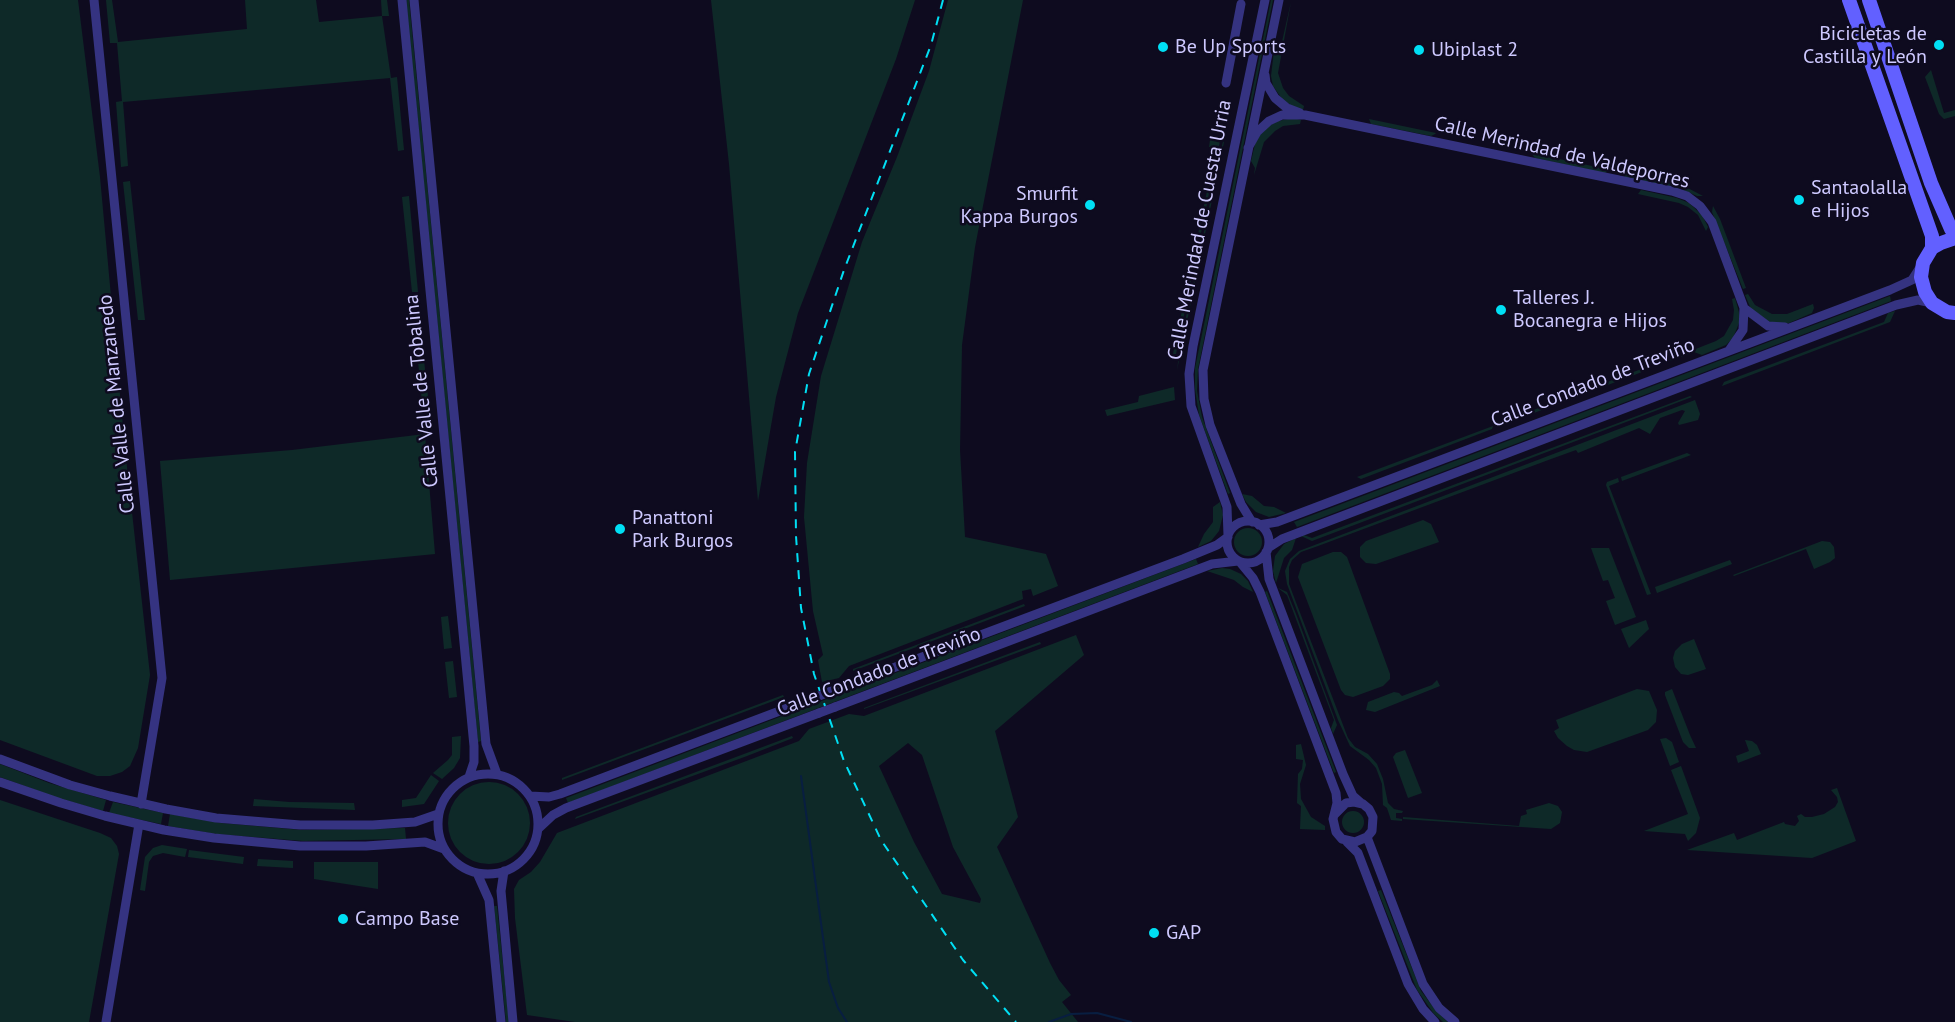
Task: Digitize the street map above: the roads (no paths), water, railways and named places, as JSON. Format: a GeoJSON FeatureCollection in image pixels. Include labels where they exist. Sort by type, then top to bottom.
{"type":"FeatureCollection","features":[{"type":"Feature","properties":{"kind":"main road"},"geometry":{"type":"LineString","coordinates":[[1850,0],[1930,228],[1932,236],[1921,277],[1924,292],[1938,308],[1954,314]]}},
{"type":"Feature","properties":{"kind":"main road"},"geometry":{"type":"LineString","coordinates":[[1869,0],[1929,175],[1951,229],[1955,233]]}},
{"type":"Feature","properties":{"kind":"main road"},"geometry":{"type":"LineString","coordinates":[[1929,252],[1941,243],[1955,238]]}},
{"type":"Feature","properties":{"kind":"street","name":"Calle Valle de Manzanedo"},"geometry":{"type":"LineString","coordinates":[[94,0],[162,678],[141,804]]}},
{"type":"Feature","properties":{"kind":"street","name":"Calle Valle de Tobalina"},"geometry":{"type":"LineString","coordinates":[[402,0],[474,746],[474,762],[469,777]]}},
{"type":"Feature","properties":{"kind":"street","name":"Calle Valle de Tobalina"},"geometry":{"type":"LineString","coordinates":[[414,0],[485,733],[489,756],[497,774]]}},
{"type":"Feature","properties":{"kind":"street","name":"Calle Merindad de Cuesta Urria"},"geometry":{"type":"LineString","coordinates":[[1228,536],[1227,507],[1191,406],[1189,374],[1265,0]]}},
{"type":"Feature","properties":{"kind":"street","name":"Calle Merindad de Cuesta Urria"},"geometry":{"type":"LineString","coordinates":[[1256,523],[1240,504],[1210,425],[1204,399],[1203,381],[1206,349],[1279,0]]}},
{"type":"Feature","properties":{"kind":"street"},"geometry":{"type":"LineString","coordinates":[[1226,83],[1241,4]]}},
{"type":"Feature","properties":{"kind":"street","name":"Calle Merindad de Valdeporres"},"geometry":{"type":"LineString","coordinates":[[1264,71],[1266,83],[1275,98],[1287,108],[1305,115],[1687,196],[1700,206],[1712,222],[1744,308],[1743,330],[1736,343],[1726,352]]}},
{"type":"Feature","properties":{"kind":"street","name":"Calle Merindad de Valdeporres"},"geometry":{"type":"LineString","coordinates":[[1248,148],[1257,132],[1269,121],[1282,115],[1305,115]]}},
{"type":"Feature","properties":{"kind":"street","name":"Calle Condado de Treviño"},"geometry":{"type":"LineString","coordinates":[[1256,523],[1277,522],[1906,284],[1917,273],[1929,252]]}},
{"type":"Feature","properties":{"kind":"street","name":"Calle Condado de Treviño"},"geometry":{"type":"LineString","coordinates":[[1267,550],[1282,539],[1896,305],[1918,300],[1932,303]]}},
{"type":"Feature","properties":{"kind":"street"},"geometry":{"type":"LineString","coordinates":[[1744,308],[1768,326],[1793,327]]}},
{"type":"Feature","properties":{"kind":"street"},"geometry":{"type":"LineString","coordinates":[[1342,839],[1355,842],[1367,837],[1372,831],[1374,822],[1372,813],[1353,796],[1343,774],[1269,579],[1267,533],[1256,523],[1239,523],[1232,528],[1228,536],[1229,552],[1253,578],[1263,601],[1336,793],[1334,825],[1336,832],[1342,839],[1358,853],[1408,984],[1423,1009],[1435,1022]]}},
{"type":"Feature","properties":{"kind":"street","name":"Calle Condado de Treviño"},"geometry":{"type":"LineString","coordinates":[[530,796],[549,797],[560,794],[1190,557],[1216,545],[1228,536]]}},
{"type":"Feature","properties":{"kind":"street"},"geometry":{"type":"LineString","coordinates":[[1238,561],[1254,562],[1260,559],[1267,550]]}},
{"type":"Feature","properties":{"kind":"street","name":"Calle Condado de Treviño"},"geometry":{"type":"LineString","coordinates":[[538,829],[553,815],[566,808],[1212,564],[1238,561]]}},
{"type":"Feature","properties":{"kind":"street"},"geometry":{"type":"LineString","coordinates":[[0,759],[70,785],[141,804],[216,818],[324,826],[415,822],[438,814]]}},
{"type":"Feature","properties":{"kind":"street"},"geometry":{"type":"LineString","coordinates":[[478,774],[497,774],[519,784],[530,796],[535,806],[538,829],[533,846],[516,865],[490,874],[477,873],[452,860],[444,849],[437,826],[438,814],[443,800],[451,789],[478,774]]}},
{"type":"Feature","properties":{"kind":"street"},"geometry":{"type":"LineString","coordinates":[[0,782],[61,803],[138,824],[214,838],[341,847],[425,843],[444,849]]}},
{"type":"Feature","properties":{"kind":"street"},"geometry":{"type":"LineString","coordinates":[[1335,813],[1346,803],[1363,804]]}},
{"type":"Feature","properties":{"kind":"street"},"geometry":{"type":"LineString","coordinates":[[106,1022],[138,824]]}},
{"type":"Feature","properties":{"kind":"street"},"geometry":{"type":"LineString","coordinates":[[1367,837],[1423,984],[1439,1008],[1455,1022]]}},
{"type":"Feature","properties":{"kind":"street"},"geometry":{"type":"LineString","coordinates":[[504,871],[501,891],[513,1022]]}},
{"type":"Feature","properties":{"kind":"street"},"geometry":{"type":"LineString","coordinates":[[477,873],[489,900],[501,1022]]}},
{"type":"Feature","properties":{"kind":"waterway"},"geometry":{"type":"LineString","coordinates":[[801,776],[829,982],[838,1008],[847,1022]]}},
{"type":"Feature","properties":{"kind":"waterway"},"geometry":{"type":"LineString","coordinates":[[1049,1022],[1071,1014],[1097,1013],[1131,1022]]}},
{"type":"Feature","properties":{"kind":"railway"},"geometry":{"type":"LineString","coordinates":[[943,0],[931,45],[844,270],[809,374],[795,452],[796,536],[801,608],[814,674],[844,761],[881,840],[963,960],[1016,1022]]}},
{"type":"Feature","properties":{"kind":"place","name":"Bicicletas de Castilla y León"},"geometry":{"type":"Point","coordinates":[1939,45]}},
{"type":"Feature","properties":{"kind":"place","name":"Be Up Sports"},"geometry":{"type":"Point","coordinates":[1163,47]}},
{"type":"Feature","properties":{"kind":"place","name":"Ubiplast 2"},"geometry":{"type":"Point","coordinates":[1419,50]}},
{"type":"Feature","properties":{"kind":"place","name":"Santaolalla e Hijos"},"geometry":{"type":"Point","coordinates":[1799,200]}},
{"type":"Feature","properties":{"kind":"place","name":"Smurfit Kappa Burgos"},"geometry":{"type":"Point","coordinates":[1090,205]}},
{"type":"Feature","properties":{"kind":"place","name":"Talleres J. Bocanegra e Hijos"},"geometry":{"type":"Point","coordinates":[1501,310]}},
{"type":"Feature","properties":{"kind":"place","name":"Panattoni Park Burgos"},"geometry":{"type":"Point","coordinates":[620,529]}},
{"type":"Feature","properties":{"kind":"place","name":"Campo Base"},"geometry":{"type":"Point","coordinates":[343,919]}},
{"type":"Feature","properties":{"kind":"place","name":"GAP"},"geometry":{"type":"Point","coordinates":[1154,933]}}]}
